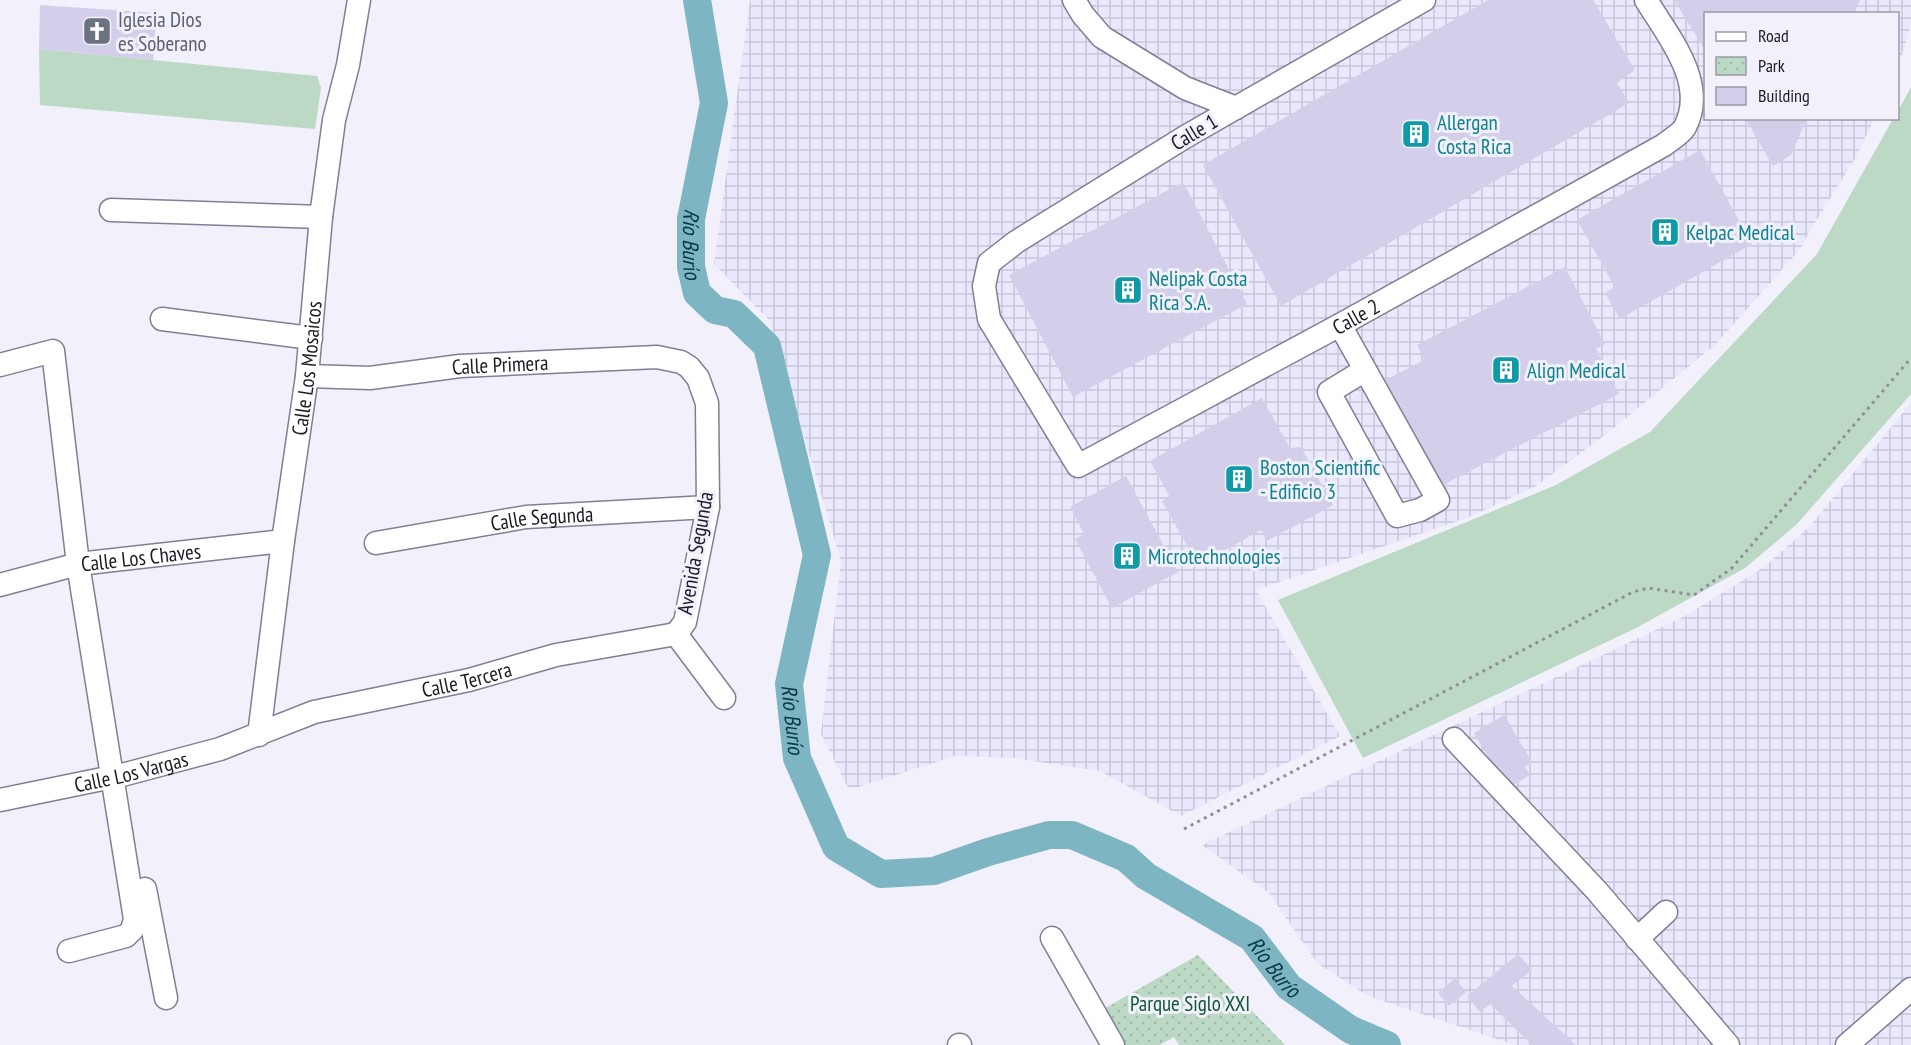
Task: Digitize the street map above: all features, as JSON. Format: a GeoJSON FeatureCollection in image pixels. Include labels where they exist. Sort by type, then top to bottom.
{"type":"FeatureCollection","features":[{"type":"Feature","properties":{"kind":"street","name":"Calle Los Mosaicos"},"geometry":{"type":"LineString","coordinates":[[259,735],[283,541],[307,376],[321,217],[334,120],[348,65],[359,0]]}},
{"type":"Feature","properties":{"kind":"street"},"geometry":{"type":"LineString","coordinates":[[1074,0],[1083,15],[1102,37],[1185,88],[1236,108]]}},
{"type":"Feature","properties":{"kind":"street","name":"Calle 1"},"geometry":{"type":"LineString","coordinates":[[984,286],[989,263],[1016,242],[1185,137],[1424,0]]}},
{"type":"Feature","properties":{"kind":"street","name":"Calle 2"},"geometry":{"type":"LineString","coordinates":[[984,286],[989,319],[1078,466],[1340,325],[1664,145],[1684,128],[1692,105],[1691,84],[1681,57],[1646,0]]}},
{"type":"Feature","properties":{"kind":"street"},"geometry":{"type":"LineString","coordinates":[[111,210],[321,217]]}},
{"type":"Feature","properties":{"kind":"street"},"geometry":{"type":"LineString","coordinates":[[162,319],[311,338]]}},
{"type":"Feature","properties":{"kind":"street"},"geometry":{"type":"LineString","coordinates":[[1340,325],[1365,369],[1438,500],[1420,510],[1397,516],[1329,392],[1365,369]]}},
{"type":"Feature","properties":{"kind":"street"},"geometry":{"type":"LineString","coordinates":[[0,365],[53,351],[78,564],[117,776],[166,998]]}},
{"type":"Feature","properties":{"kind":"street","name":"Calle Primera"},"geometry":{"type":"LineString","coordinates":[[307,376],[370,378],[460,366],[657,357],[671,358],[689,367]]}},
{"type":"Feature","properties":{"kind":"street","name":"Avenida Segunda"},"geometry":{"type":"LineString","coordinates":[[676,634],[685,622],[708,507],[707,403],[698,378],[689,367]]}},
{"type":"Feature","properties":{"kind":"street","name":"Calle Segunda"},"geometry":{"type":"LineString","coordinates":[[376,543],[526,517],[708,507]]}},
{"type":"Feature","properties":{"kind":"street","name":"Calle Los Chaves"},"geometry":{"type":"LineString","coordinates":[[0,585],[78,564],[283,541]]}},
{"type":"Feature","properties":{"kind":"street"},"geometry":{"type":"LineString","coordinates":[[676,634],[724,698]]}},
{"type":"Feature","properties":{"kind":"street","name":"Calle Tercera"},"geometry":{"type":"LineString","coordinates":[[259,735],[290,720],[314,712],[469,680],[555,655],[676,634]]}},
{"type":"Feature","properties":{"kind":"street","name":"Calle Los Vargas"},"geometry":{"type":"LineString","coordinates":[[0,800],[117,776],[220,749],[259,735]]}},
{"type":"Feature","properties":{"kind":"street"},"geometry":{"type":"LineString","coordinates":[[1454,740],[1597,891],[1728,1045]]}},
{"type":"Feature","properties":{"kind":"street"},"geometry":{"type":"LineString","coordinates":[[69,951],[126,936],[132,930],[135,919],[117,776]]}},
{"type":"Feature","properties":{"kind":"street"},"geometry":{"type":"LineString","coordinates":[[1637,939],[1666,912]]}},
{"type":"Feature","properties":{"kind":"street"},"geometry":{"type":"LineString","coordinates":[[1052,938],[1113,1045]]}},
{"type":"Feature","properties":{"kind":"street"},"geometry":{"type":"LineString","coordinates":[[1847,1045],[1911,989]]}},
{"type":"Feature","properties":{"kind":"path"},"geometry":{"type":"LineString","coordinates":[[1184,829],[1633,592],[1648,588],[1694,595],[1732,568],[1911,358]]}},
{"type":"Feature","properties":{"kind":"shaded area"},"geometry":{"type":"Polygon","coordinates":[[[750,0],[1911,0],[1911,25],[1899,64],[1899,12],[1704,12],[1704,120],[1874,120],[1856,157],[1801,248],[1716,344],[1605,435],[1536,486],[1472,516],[1256,590],[1340,736],[1181,816],[1100,771],[1013,758],[955,756],[849,790],[821,734],[841,561],[770,321],[714,264],[750,0]]]}},
{"type":"Feature","properties":{"kind":"shaded area"},"geometry":{"type":"Polygon","coordinates":[[[1911,403],[1911,1045],[1515,1045],[1368,996],[1317,963],[1269,893],[1202,845],[1687,615],[1764,567],[1809,527],[1911,403]]]}},
{"type":"Feature","properties":{"kind":"green space"},"geometry":{"type":"Polygon","coordinates":[[[39,49],[317,76],[321,88],[315,129],[40,105],[39,49]]]}},
{"type":"Feature","properties":{"kind":"green space"},"geometry":{"type":"Polygon","coordinates":[[[1911,87],[1911,394],[1797,524],[1745,568],[1636,628],[1363,758],[1278,600],[1556,485],[1650,432],[1817,254],[1892,120],[1899,120],[1899,109],[1911,87]]]}},
{"type":"Feature","properties":{"kind":"green space","name":"Parque Siglo XXI"},"geometry":{"type":"Polygon","coordinates":[[[1198,955],[1285,1045],[1179,1045],[1174,1037],[1160,1045],[1122,1045],[1102,1010],[1198,955]]]}},
{"type":"Feature","properties":{"kind":"building","name":"Allergan Costa Rica"},"geometry":{"type":"Polygon","coordinates":[[[1488,0],[1593,0],[1635,70],[1617,83],[1629,103],[1281,306],[1203,165],[1488,0]]]}},
{"type":"Feature","properties":{"kind":"building"},"geometry":{"type":"Polygon","coordinates":[[[1674,0],[1860,0],[1855,12],[1704,12],[1704,49],[1674,0]]]}},
{"type":"Feature","properties":{"kind":"building","name":"Iglesia Dios es Soberano"},"geometry":{"type":"Polygon","coordinates":[[[40,5],[157,13],[153,60],[39,49],[40,5]]]}},
{"type":"Feature","properties":{"kind":"building"},"geometry":{"type":"Polygon","coordinates":[[[1746,120],[1806,120],[1791,155],[1773,166],[1746,120]]]}},
{"type":"Feature","properties":{"kind":"building","name":"Kelpac Medical"},"geometry":{"type":"Polygon","coordinates":[[[1700,150],[1752,244],[1620,319],[1605,293],[1615,287],[1577,220],[1700,150]]]}},
{"type":"Feature","properties":{"kind":"building","name":"Nelipak Costa Rica S.A."},"geometry":{"type":"Polygon","coordinates":[[[1183,182],[1247,304],[1073,397],[1009,275],[1183,182]]]}},
{"type":"Feature","properties":{"kind":"building","name":"Align Medical"},"geometry":{"type":"Polygon","coordinates":[[[1565,267],[1605,344],[1596,349],[1619,394],[1439,487],[1384,381],[1424,360],[1417,345],[1565,267]]]}},
{"type":"Feature","properties":{"kind":"building","name":"Boston Scientific - Edificio 3"},"geometry":{"type":"Polygon","coordinates":[[[1262,398],[1290,448],[1301,447],[1333,505],[1267,541],[1261,530],[1198,565],[1162,501],[1170,497],[1150,461],[1262,398]]]}},
{"type":"Feature","properties":{"kind":"building","name":"Microtechnologies"},"geometry":{"type":"Polygon","coordinates":[[[1126,476],[1178,572],[1112,608],[1075,539],[1084,534],[1070,507],[1126,476]]]}},
{"type":"Feature","properties":{"kind":"building"},"geometry":{"type":"Polygon","coordinates":[[[1504,715],[1532,762],[1525,767],[1530,775],[1507,789],[1474,733],[1504,715]]]}},
{"type":"Feature","properties":{"kind":"building"},"geometry":{"type":"Polygon","coordinates":[[[1518,954],[1532,970],[1512,986],[1576,1045],[1532,1045],[1490,1004],[1480,1012],[1467,996],[1518,954]]]}},
{"type":"Feature","properties":{"kind":"building"},"geometry":{"type":"Polygon","coordinates":[[[1455,978],[1466,992],[1449,1006],[1438,993],[1455,978]]]}},
{"type":"Feature","properties":{"kind":"waterway","name":"Río Burío"},"geometry":{"type":"LineString","coordinates":[[697,0],[714,103],[691,219],[691,267],[697,293],[715,310],[734,314],[767,346],[817,555],[789,684],[797,758],[836,847],[881,874],[934,871],[988,852],[1049,835],[1072,835],[1126,858],[1146,876],[1252,938],[1289,987],[1351,1030],[1387,1045]]}},
{"type":"Feature","properties":{"kind":"place","name":"Iglesia Dios es Soberano"},"geometry":{"type":"Point","coordinates":[97,31]}},
{"type":"Feature","properties":{"kind":"place","name":"Allergan Costa Rica"},"geometry":{"type":"Point","coordinates":[1416,134]}},
{"type":"Feature","properties":{"kind":"place","name":"Kelpac Medical"},"geometry":{"type":"Point","coordinates":[1665,232]}},
{"type":"Feature","properties":{"kind":"place","name":"Nelipak Costa Rica S.A."},"geometry":{"type":"Point","coordinates":[1128,290]}},
{"type":"Feature","properties":{"kind":"place","name":"Align Medical"},"geometry":{"type":"Point","coordinates":[1506,370]}},
{"type":"Feature","properties":{"kind":"place","name":"Boston Scientific - Edificio 3"},"geometry":{"type":"Point","coordinates":[1239,479]}},
{"type":"Feature","properties":{"kind":"place","name":"Microtechnologies"},"geometry":{"type":"Point","coordinates":[1127,556]}}]}
